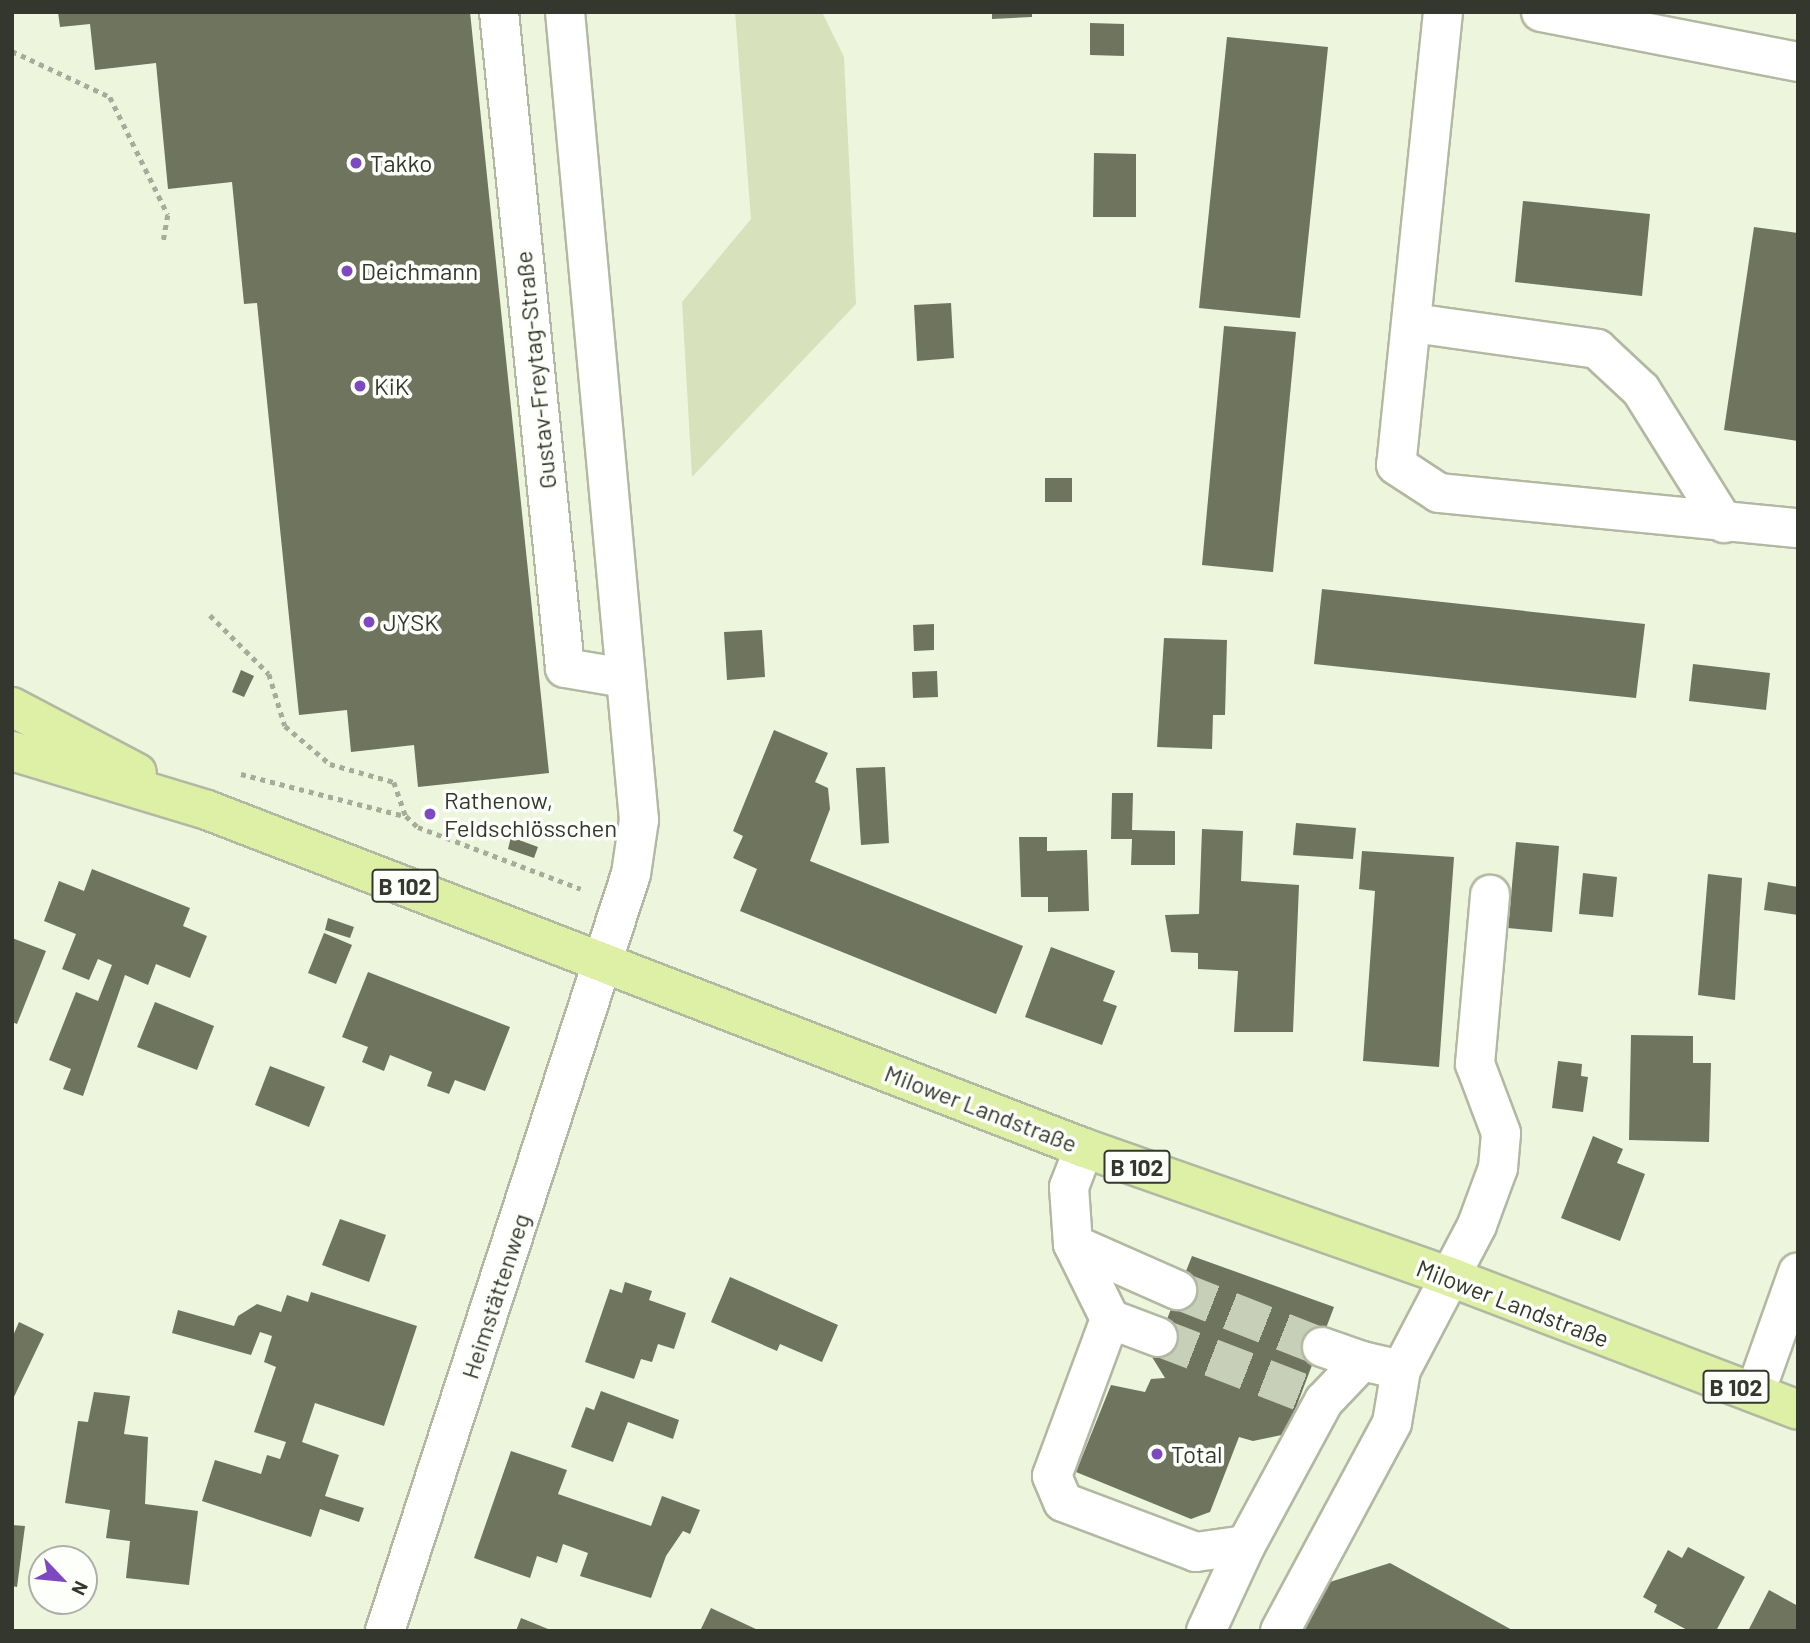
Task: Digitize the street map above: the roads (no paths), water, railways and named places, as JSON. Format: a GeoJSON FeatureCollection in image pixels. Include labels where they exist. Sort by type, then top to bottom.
{"type":"FeatureCollection","features":[{"type":"Feature","properties":{"kind":"main road","name":"Milower Landstraße"},"geometry":{"type":"LineString","coordinates":[[12,706],[207,810]]}},
{"type":"Feature","properties":{"kind":"main road","name":"Milower Landstraße"},"geometry":{"type":"LineString","coordinates":[[12,751],[207,810],[1084,1148],[1454,1278],[1798,1410]]}},
{"type":"Feature","properties":{"kind":"street","name":"Gustav-Freytag-Straße"},"geometry":{"type":"LineString","coordinates":[[499,12],[565,668],[625,677]]}},
{"type":"Feature","properties":{"kind":"street"},"geometry":{"type":"LineString","coordinates":[[565,12],[639,820],[621,905],[603,961]]}},
{"type":"Feature","properties":{"kind":"street"},"geometry":{"type":"LineString","coordinates":[[1443,12],[1413,323],[1396,466],[1439,493],[1724,523],[1798,528]]}},
{"type":"Feature","properties":{"kind":"street"},"geometry":{"type":"LineString","coordinates":[[1563,15],[1798,62]]}},
{"type":"Feature","properties":{"kind":"street"},"geometry":{"type":"LineString","coordinates":[[1413,323],[1597,349],[1642,390],[1724,523]]}},
{"type":"Feature","properties":{"kind":"street"},"geometry":{"type":"LineString","coordinates":[[1280,1631],[1392,1423],[1401,1370],[1454,1278],[1498,1168],[1501,1133],[1475,1064],[1490,895]]}},
{"type":"Feature","properties":{"kind":"street","name":"Heimstättenweg"},"geometry":{"type":"LineString","coordinates":[[385,1631],[603,961]]}},
{"type":"Feature","properties":{"kind":"street"},"geometry":{"type":"LineString","coordinates":[[1084,1148],[1069,1187],[1073,1244],[1110,1320],[1158,1338]]}},
{"type":"Feature","properties":{"kind":"street"},"geometry":{"type":"LineString","coordinates":[[1073,1244],[1177,1290]]}},
{"type":"Feature","properties":{"kind":"street"},"geometry":{"type":"LineString","coordinates":[[1755,1393],[1798,1272]]}},
{"type":"Feature","properties":{"kind":"street"},"geometry":{"type":"LineString","coordinates":[[1110,1320],[1052,1476],[1063,1502],[1196,1552],[1246,1545]]}},
{"type":"Feature","properties":{"kind":"street"},"geometry":{"type":"LineString","coordinates":[[1322,1347],[1362,1361],[1401,1370]]}},
{"type":"Feature","properties":{"kind":"street"},"geometry":{"type":"LineString","coordinates":[[1206,1631],[1314,1397],[1362,1361]]}},
{"type":"Feature","properties":{"kind":"tunnel"},"geometry":{"type":"LineString","coordinates":[[1177,1290],[1322,1347]]}},
{"type":"Feature","properties":{"kind":"tunnel"},"geometry":{"type":"LineString","coordinates":[[1158,1337],[1303,1393]]}},
{"type":"Feature","properties":{"kind":"place","name":"Takko"},"geometry":{"type":"Point","coordinates":[356,163]}},
{"type":"Feature","properties":{"kind":"place","name":"Deichmann"},"geometry":{"type":"Point","coordinates":[347,271]}},
{"type":"Feature","properties":{"kind":"place","name":"KiK"},"geometry":{"type":"Point","coordinates":[360,386]}},
{"type":"Feature","properties":{"kind":"place","name":"JYSK"},"geometry":{"type":"Point","coordinates":[369,622]}},
{"type":"Feature","properties":{"kind":"place","name":"Rathenow, Feldschlösschen"},"geometry":{"type":"Point","coordinates":[430,814]}},
{"type":"Feature","properties":{"kind":"place","name":"Total"},"geometry":{"type":"Point","coordinates":[1157,1454]}}]}
